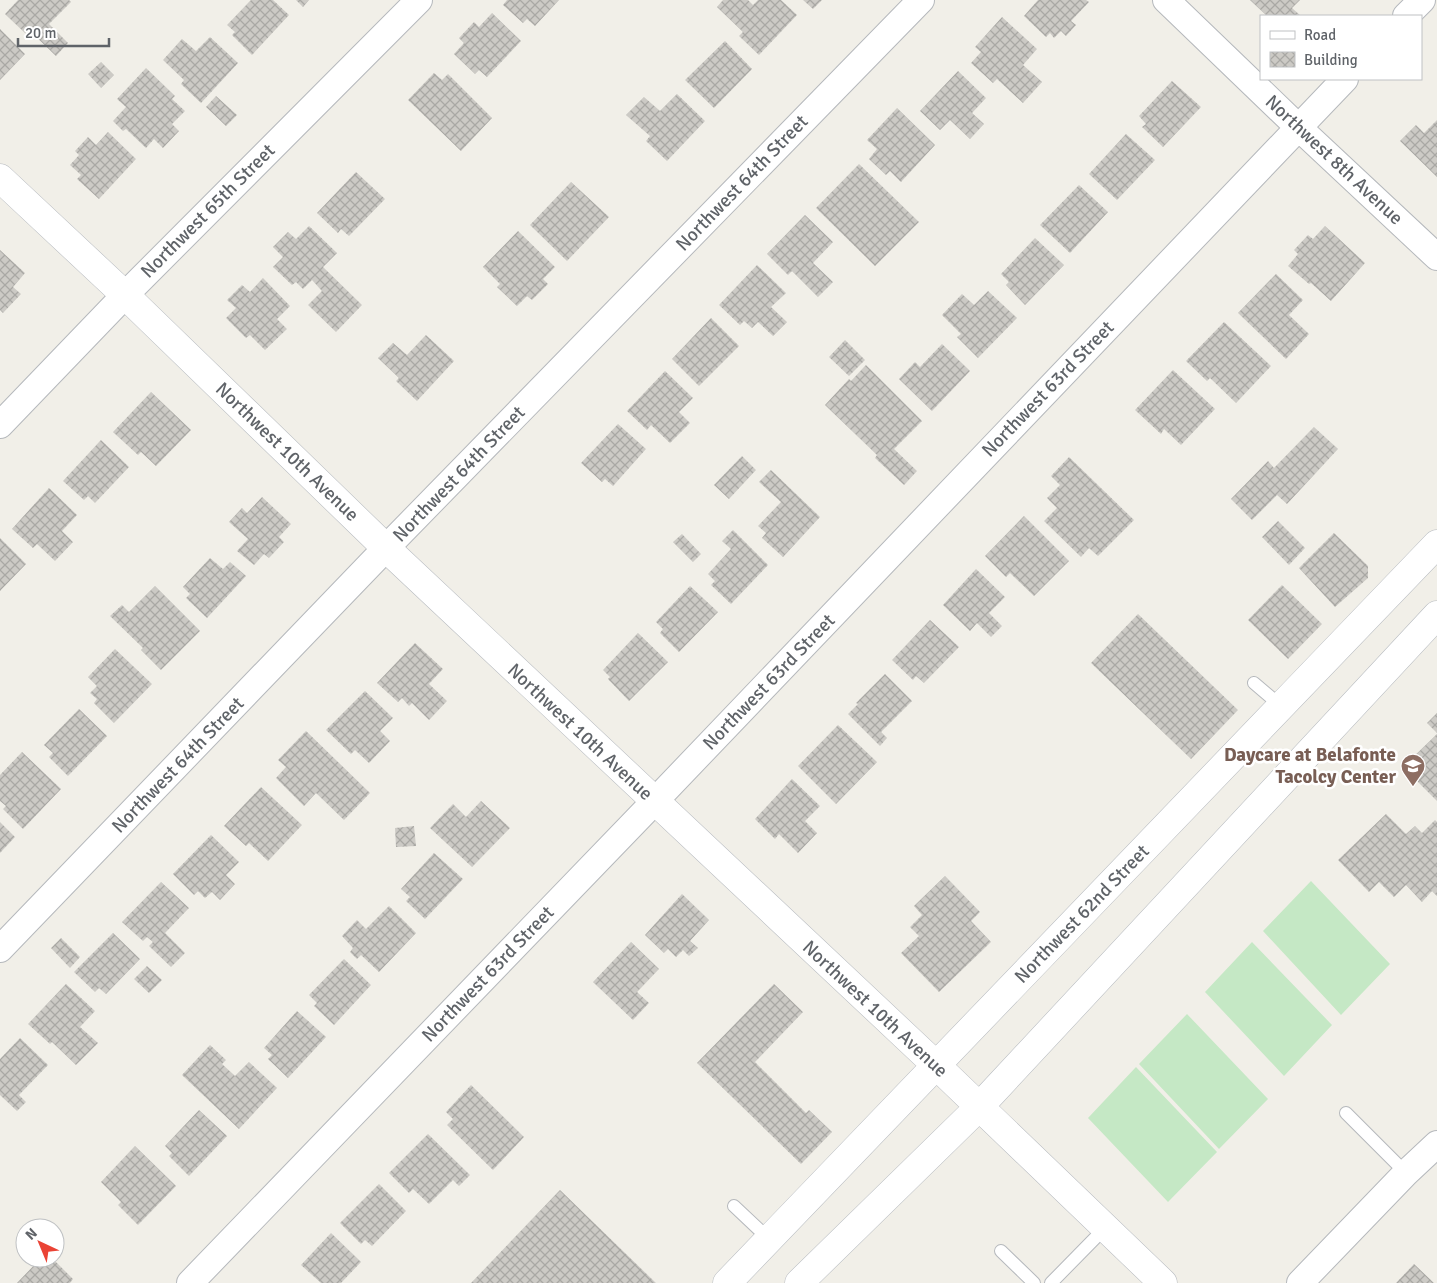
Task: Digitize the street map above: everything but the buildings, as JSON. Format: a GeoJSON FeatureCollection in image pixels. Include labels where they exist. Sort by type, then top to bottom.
{"type":"FeatureCollection","features":[{"type":"Feature","properties":{"kind":"main road","name":"Northwest 10th Avenue"},"geometry":{"type":"LineString","coordinates":[[0,178],[125,295],[386,548],[937,1066],[1163,1283]]}},
{"type":"Feature","properties":{"kind":"main road","name":"Northwest 62nd Street"},"geometry":{"type":"LineString","coordinates":[[727,1283],[1437,544]]}},
{"type":"Feature","properties":{"kind":"main road"},"geometry":{"type":"LineString","coordinates":[[799,1283],[978,1107],[1437,615]]}},
{"type":"Feature","properties":{"kind":"street","name":"Northwest 65th Street"},"geometry":{"type":"LineString","coordinates":[[0,425],[125,295],[419,0]]}},
{"type":"Feature","properties":{"kind":"street","name":"Northwest 64th Street"},"geometry":{"type":"LineString","coordinates":[[0,949],[386,548],[921,0]]}},
{"type":"Feature","properties":{"kind":"street","name":"Northwest 8th Avenue"},"geometry":{"type":"LineString","coordinates":[[1166,0],[1437,257]]}},
{"type":"Feature","properties":{"kind":"street"},"geometry":{"type":"LineString","coordinates":[[1407,15],[1422,0]]}},
{"type":"Feature","properties":{"kind":"street","name":"Northwest 63rd Street"},"geometry":{"type":"LineString","coordinates":[[190,1283],[654,802],[1344,80]]}},
{"type":"Feature","properties":{"kind":"street"},"geometry":{"type":"LineString","coordinates":[[1300,1283],[1406,1173],[1437,1144]]}},
{"type":"Feature","properties":{"kind":"lane"},"geometry":{"type":"LineString","coordinates":[[1254,683],[1281,706]]}},
{"type":"Feature","properties":{"kind":"lane"},"geometry":{"type":"LineString","coordinates":[[1346,1113],[1406,1173]]}},
{"type":"Feature","properties":{"kind":"lane"},"geometry":{"type":"LineString","coordinates":[[734,1206],[769,1240]]}},
{"type":"Feature","properties":{"kind":"lane"},"geometry":{"type":"LineString","coordinates":[[1052,1283],[1105,1228]]}},
{"type":"Feature","properties":{"kind":"lane"},"geometry":{"type":"LineString","coordinates":[[1001,1251],[1034,1283]]}},
{"type":"Feature","properties":{"kind":"green space"},"geometry":{"type":"Polygon","coordinates":[[[1311,881],[1390,964],[1341,1015],[1263,931],[1311,881]]]}},
{"type":"Feature","properties":{"kind":"green space"},"geometry":{"type":"Polygon","coordinates":[[[1252,942],[1332,1025],[1284,1076],[1205,992],[1252,942]]]}},
{"type":"Feature","properties":{"kind":"green space"},"geometry":{"type":"Polygon","coordinates":[[[1187,1014],[1268,1099],[1219,1149],[1139,1064],[1187,1014]]]}},
{"type":"Feature","properties":{"kind":"green space"},"geometry":{"type":"Polygon","coordinates":[[[1136,1067],[1217,1152],[1168,1202],[1088,1118],[1136,1067]]]}},
{"type":"Feature","properties":{"kind":"place","name":"Daycare at Belafonte Tacolcy Center"},"geometry":{"type":"Point","coordinates":[1413,787]}}]}
